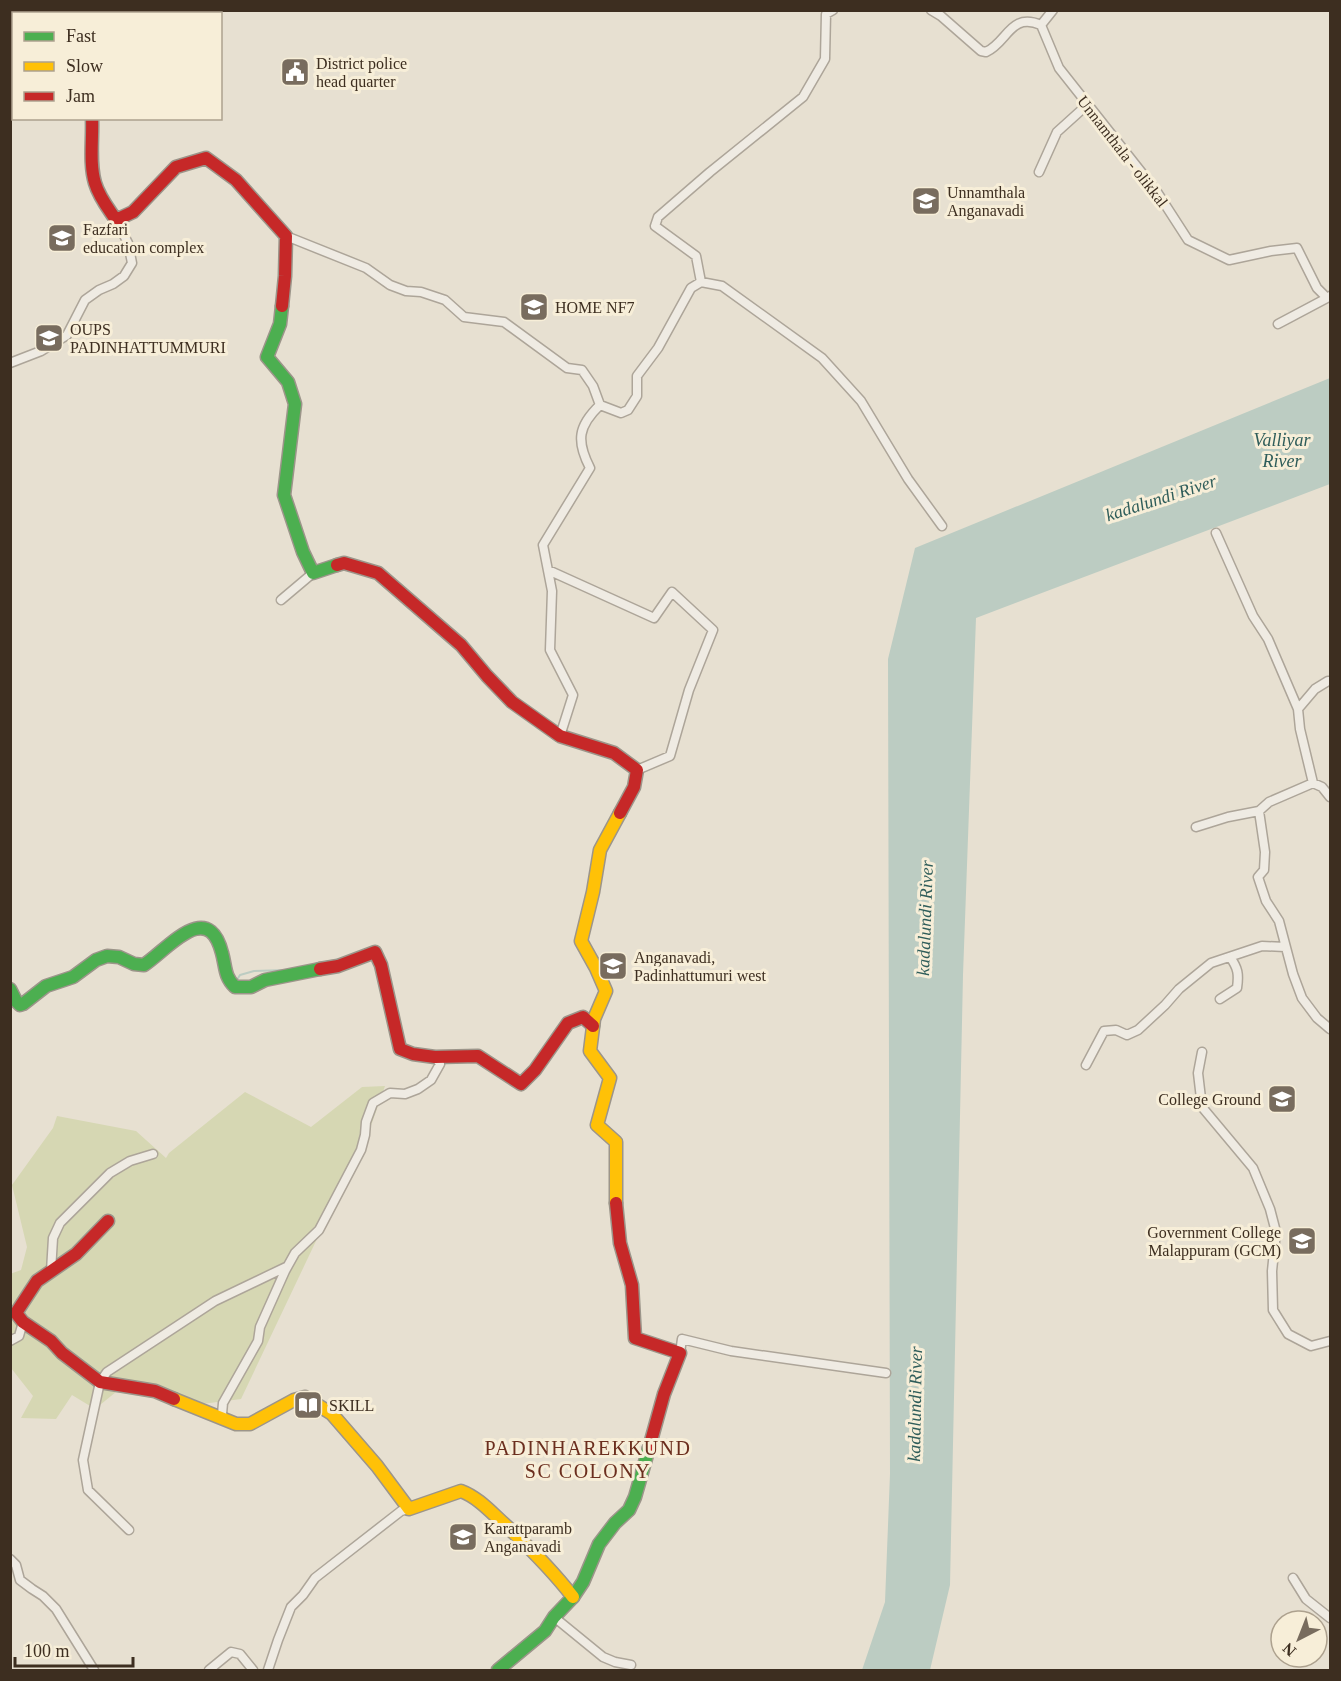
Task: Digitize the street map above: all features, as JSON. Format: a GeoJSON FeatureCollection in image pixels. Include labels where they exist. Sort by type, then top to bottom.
{"type":"FeatureCollection","features":[{"type":"Feature","properties":{"kind":"main road"},"geometry":{"type":"LineString","coordinates":[[92,120],[92,166],[95,183],[103,201],[116,219],[133,212],[176,167],[206,158],[236,180],[286,236],[280,324],[267,357],[288,382],[295,404],[284,495],[303,552],[313,573],[344,563],[378,573],[461,645],[512,702],[560,736],[614,753],[638,770],[634,787],[600,850],[581,941],[606,991],[594,1019],[590,1051],[610,1078],[597,1125],[616,1142],[615,1191],[620,1243],[632,1285],[635,1338],[680,1353],[664,1394],[635,1497],[629,1510],[615,1523],[599,1544],[583,1582],[573,1597],[554,1617],[545,1631],[498,1671]]}},
{"type":"Feature","properties":{"kind":"main road"},"geometry":{"type":"LineString","coordinates":[[10,989],[15,1001],[20,1005],[25,1004],[42,988],[71,977],[100,958],[111,955],[121,956],[139,966],[144,965],[178,938],[201,927],[214,932],[224,955],[227,979],[236,987],[242,988],[251,987],[265,980],[338,966],[375,952],[381,965],[400,1049],[413,1054],[435,1057],[478,1056],[521,1084],[536,1070],[568,1023],[583,1017],[593,1026]]}},
{"type":"Feature","properties":{"kind":"main road"},"geometry":{"type":"LineString","coordinates":[[108,1221],[76,1254],[37,1281],[16,1313],[23,1322],[51,1341],[62,1353],[100,1382],[155,1391],[236,1424],[250,1425],[294,1400],[305,1397],[332,1414],[377,1466],[409,1509],[461,1491],[466,1492],[489,1509],[524,1542],[573,1597]]}},
{"type":"Feature","properties":{"kind":"street"},"geometry":{"type":"LineString","coordinates":[[701,282],[696,256],[655,226],[658,217],[803,97],[825,59],[826,14],[833,10]]}},
{"type":"Feature","properties":{"kind":"street"},"geometry":{"type":"LineString","coordinates":[[931,10],[981,51],[986,52],[1018,24],[1029,20],[1041,25],[1053,10]]}},
{"type":"Feature","properties":{"kind":"street","name":"Unnamthala - olikkal"},"geometry":{"type":"LineString","coordinates":[[1041,25],[1059,68],[1157,192],[1188,240],[1229,260],[1297,248],[1317,288],[1329,297]]}},
{"type":"Feature","properties":{"kind":"street"},"geometry":{"type":"LineString","coordinates":[[1039,172],[1057,132],[1088,104]]}},
{"type":"Feature","properties":{"kind":"street"},"geometry":{"type":"LineString","coordinates":[[10,363],[41,351],[67,335],[85,300],[124,276],[132,263],[128,243],[116,219]]}},
{"type":"Feature","properties":{"kind":"street"},"geometry":{"type":"LineString","coordinates":[[286,236],[366,268],[390,285],[445,300],[464,317],[504,322],[567,368],[582,369],[594,386],[600,405]]}},
{"type":"Feature","properties":{"kind":"street"},"geometry":{"type":"LineString","coordinates":[[600,405],[621,413],[628,410],[637,396],[638,376],[658,348],[691,288],[701,282],[722,286],[822,358],[861,401],[908,479],[942,526]]}},
{"type":"Feature","properties":{"kind":"street"},"geometry":{"type":"LineString","coordinates":[[1278,324],[1329,297]]}},
{"type":"Feature","properties":{"kind":"street"},"geometry":{"type":"LineString","coordinates":[[560,736],[573,695],[550,650],[552,591],[543,545],[590,468],[582,454],[581,434],[588,416],[600,405]]}},
{"type":"Feature","properties":{"kind":"street"},"geometry":{"type":"LineString","coordinates":[[1216,533],[1253,616],[1268,639],[1298,709],[1312,783]]}},
{"type":"Feature","properties":{"kind":"street"},"geometry":{"type":"LineString","coordinates":[[548,570],[654,618],[672,592],[713,630],[689,690],[670,756],[638,770]]}},
{"type":"Feature","properties":{"kind":"street"},"geometry":{"type":"LineString","coordinates":[[281,600],[313,573]]}},
{"type":"Feature","properties":{"kind":"street"},"geometry":{"type":"LineString","coordinates":[[1298,709],[1315,689],[1330,681]]}},
{"type":"Feature","properties":{"kind":"street"},"geometry":{"type":"LineString","coordinates":[[1196,827],[1228,817],[1259,811],[1269,802],[1312,783],[1322,787],[1330,797]]}},
{"type":"Feature","properties":{"kind":"street"},"geometry":{"type":"LineString","coordinates":[[1259,811],[1265,852],[1264,870],[1258,877],[1266,901],[1279,921],[1302,998],[1317,1018],[1330,1029]]}},
{"type":"Feature","properties":{"kind":"street"},"geometry":{"type":"LineString","coordinates":[[1086,1065],[1104,1030],[1116,1030],[1127,1035],[1138,1030],[1192,977],[1211,963],[1262,946],[1285,947]]}},
{"type":"Feature","properties":{"kind":"street"},"geometry":{"type":"LineString","coordinates":[[1220,999],[1237,988],[1238,967],[1230,957]]}},
{"type":"Feature","properties":{"kind":"street"},"geometry":{"type":"LineString","coordinates":[[1202,1052],[1198,1072],[1202,1107],[1253,1168],[1270,1209],[1276,1232],[1272,1270],[1273,1311],[1288,1334],[1311,1346],[1330,1341]]}},
{"type":"Feature","properties":{"kind":"street"},"geometry":{"type":"LineString","coordinates":[[225,1420],[222,1414],[223,1403],[258,1341],[260,1327],[285,1271],[295,1253],[319,1230],[361,1149],[366,1122],[373,1103],[390,1093],[405,1094],[418,1089],[431,1080],[440,1064],[435,1057]]}},
{"type":"Feature","properties":{"kind":"street"},"geometry":{"type":"LineString","coordinates":[[51,1271],[53,1238],[60,1223],[110,1173],[130,1161],[153,1154]]}},
{"type":"Feature","properties":{"kind":"street"},"geometry":{"type":"LineString","coordinates":[[129,1530],[88,1490],[83,1460],[100,1382],[107,1372],[215,1301],[286,1267],[285,1271]]}},
{"type":"Feature","properties":{"kind":"street"},"geometry":{"type":"LineString","coordinates":[[10,1341],[20,1336],[23,1322]]}},
{"type":"Feature","properties":{"kind":"street"},"geometry":{"type":"LineString","coordinates":[[680,1353],[682,1339],[731,1351],[886,1373]]}},
{"type":"Feature","properties":{"kind":"street"},"geometry":{"type":"LineString","coordinates":[[268,1671],[291,1607],[315,1578],[401,1511],[409,1509]]}},
{"type":"Feature","properties":{"kind":"street"},"geometry":{"type":"LineString","coordinates":[[10,1559],[16,1566],[23,1584],[43,1596],[56,1608],[94,1671]]}},
{"type":"Feature","properties":{"kind":"street"},"geometry":{"type":"LineString","coordinates":[[1293,1578],[1306,1599],[1330,1618]]}},
{"type":"Feature","properties":{"kind":"street"},"geometry":{"type":"LineString","coordinates":[[554,1617],[603,1657],[631,1665]]}},
{"type":"Feature","properties":{"kind":"street"},"geometry":{"type":"LineString","coordinates":[[209,1671],[231,1652],[240,1654],[253,1671]]}},
{"type":"Feature","properties":{"kind":"green space"},"geometry":{"type":"Polygon","coordinates":[[[385,1086],[372,1123],[241,1399],[194,1405],[116,1392],[95,1409],[72,1395],[56,1419],[21,1418],[33,1396],[11,1368],[10,1274],[21,1270],[27,1247],[12,1185],[53,1128],[57,1116],[136,1131],[166,1158],[169,1153],[245,1092],[311,1127],[362,1087],[385,1086]]]}},
{"type":"Feature","properties":{"kind":"water","name":"Valliyar River"},"geometry":{"type":"Polygon","coordinates":[[[1330,378],[1330,484],[976,618],[963,975],[950,1585],[930,1670],[862,1670],[885,1602],[890,1474],[888,659],[915,548],[1330,378]]]}},
{"type":"Feature","properties":{"kind":"waterway"},"geometry":{"type":"LineString","coordinates":[[325,962],[340,959]]}},
{"type":"Feature","properties":{"kind":"waterway"},"geometry":{"type":"LineString","coordinates":[[235,983],[240,975],[254,971],[287,970]]}},
{"type":"Feature","properties":{"kind":"traffic: fast"},"geometry":{"type":"LineString","coordinates":[[282,306],[280,324],[267,357],[288,382],[295,404],[284,495],[303,552],[313,573],[337,565]]}},
{"type":"Feature","properties":{"kind":"traffic: fast"},"geometry":{"type":"LineString","coordinates":[[10,989],[20,1005],[46,986],[73,977],[96,960],[107,956],[119,957],[134,964],[144,965],[187,932],[197,928],[207,929],[216,937],[227,975],[235,987],[251,987],[265,980],[320,969]]}},
{"type":"Feature","properties":{"kind":"traffic: fast"},"geometry":{"type":"LineString","coordinates":[[498,1670],[545,1631],[554,1617],[573,1597],[583,1582],[599,1544],[615,1523],[629,1510],[649,1448]]}},
{"type":"Feature","properties":{"kind":"traffic: slow"},"geometry":{"type":"LineString","coordinates":[[616,1203],[616,1142],[597,1125],[610,1078],[590,1051],[594,1019],[606,991],[581,941],[600,850],[620,813]]}},
{"type":"Feature","properties":{"kind":"traffic: slow"},"geometry":{"type":"LineString","coordinates":[[174,1399],[236,1424],[250,1424],[294,1400],[305,1397],[332,1414],[377,1466],[409,1509],[461,1491],[467,1494],[483,1504],[521,1540],[573,1597]]}},
{"type":"Feature","properties":{"kind":"traffic: jam"},"geometry":{"type":"LineString","coordinates":[[92,120],[93,175],[99,193],[116,220],[133,212],[176,167],[206,158],[236,180],[286,236],[282,306]]}},
{"type":"Feature","properties":{"kind":"traffic: jam"},"geometry":{"type":"LineString","coordinates":[[337,565],[344,563],[378,573],[461,645],[512,702],[560,736],[614,753],[637,770],[634,787],[620,813]]}},
{"type":"Feature","properties":{"kind":"traffic: jam"},"geometry":{"type":"LineString","coordinates":[[320,969],[338,966],[375,952],[381,965],[400,1049],[413,1054],[435,1057],[478,1056],[521,1084],[535,1070],[568,1023],[583,1017],[593,1026]]}},
{"type":"Feature","properties":{"kind":"traffic: jam"},"geometry":{"type":"LineString","coordinates":[[616,1203],[620,1243],[632,1285],[635,1338],[680,1353],[664,1394],[649,1448]]}},
{"type":"Feature","properties":{"kind":"traffic: jam"},"geometry":{"type":"LineString","coordinates":[[108,1221],[76,1254],[37,1281],[16,1313],[23,1322],[51,1341],[62,1353],[100,1382],[155,1391],[174,1399]]}},
{"type":"Feature","properties":{"kind":"place","name":"District police head quarter"},"geometry":{"type":"Point","coordinates":[295,72]}},
{"type":"Feature","properties":{"kind":"place","name":"Unnamthala Anganavadi"},"geometry":{"type":"Point","coordinates":[926,201]}},
{"type":"Feature","properties":{"kind":"place","name":"Fazfari education complex"},"geometry":{"type":"Point","coordinates":[62,238]}},
{"type":"Feature","properties":{"kind":"place","name":"HOME NF7"},"geometry":{"type":"Point","coordinates":[534,307]}},
{"type":"Feature","properties":{"kind":"place","name":"OUPS PADINHATTUMMURI"},"geometry":{"type":"Point","coordinates":[49,338]}},
{"type":"Feature","properties":{"kind":"place","name":"Anganavadi, Padinhattumuri west"},"geometry":{"type":"Point","coordinates":[613,966]}},
{"type":"Feature","properties":{"kind":"place","name":"College Ground"},"geometry":{"type":"Point","coordinates":[1282,1099]}},
{"type":"Feature","properties":{"kind":"place","name":"Government College Malappuram (GCM)"},"geometry":{"type":"Point","coordinates":[1302,1241]}},
{"type":"Feature","properties":{"kind":"place","name":"SKILL"},"geometry":{"type":"Point","coordinates":[308,1405]}},
{"type":"Feature","properties":{"kind":"place","name":"Karattparamb Anganavadi"},"geometry":{"type":"Point","coordinates":[463,1537]}},
{"type":"Feature","properties":{"kind":"district","name":"PADINHAREKKUND SC COLONY"},"geometry":{"type":"Point","coordinates":[588,1460]}},
{"type":"Feature","properties":{"kind":"water label","name":"kadalundi River"},"geometry":{"type":"Point","coordinates":[1161,498]}},
{"type":"Feature","properties":{"kind":"water label","name":"kadalundi River"},"geometry":{"type":"Point","coordinates":[925,918]}},
{"type":"Feature","properties":{"kind":"water label","name":"kadalundi River"},"geometry":{"type":"Point","coordinates":[915,1404]}}]}
